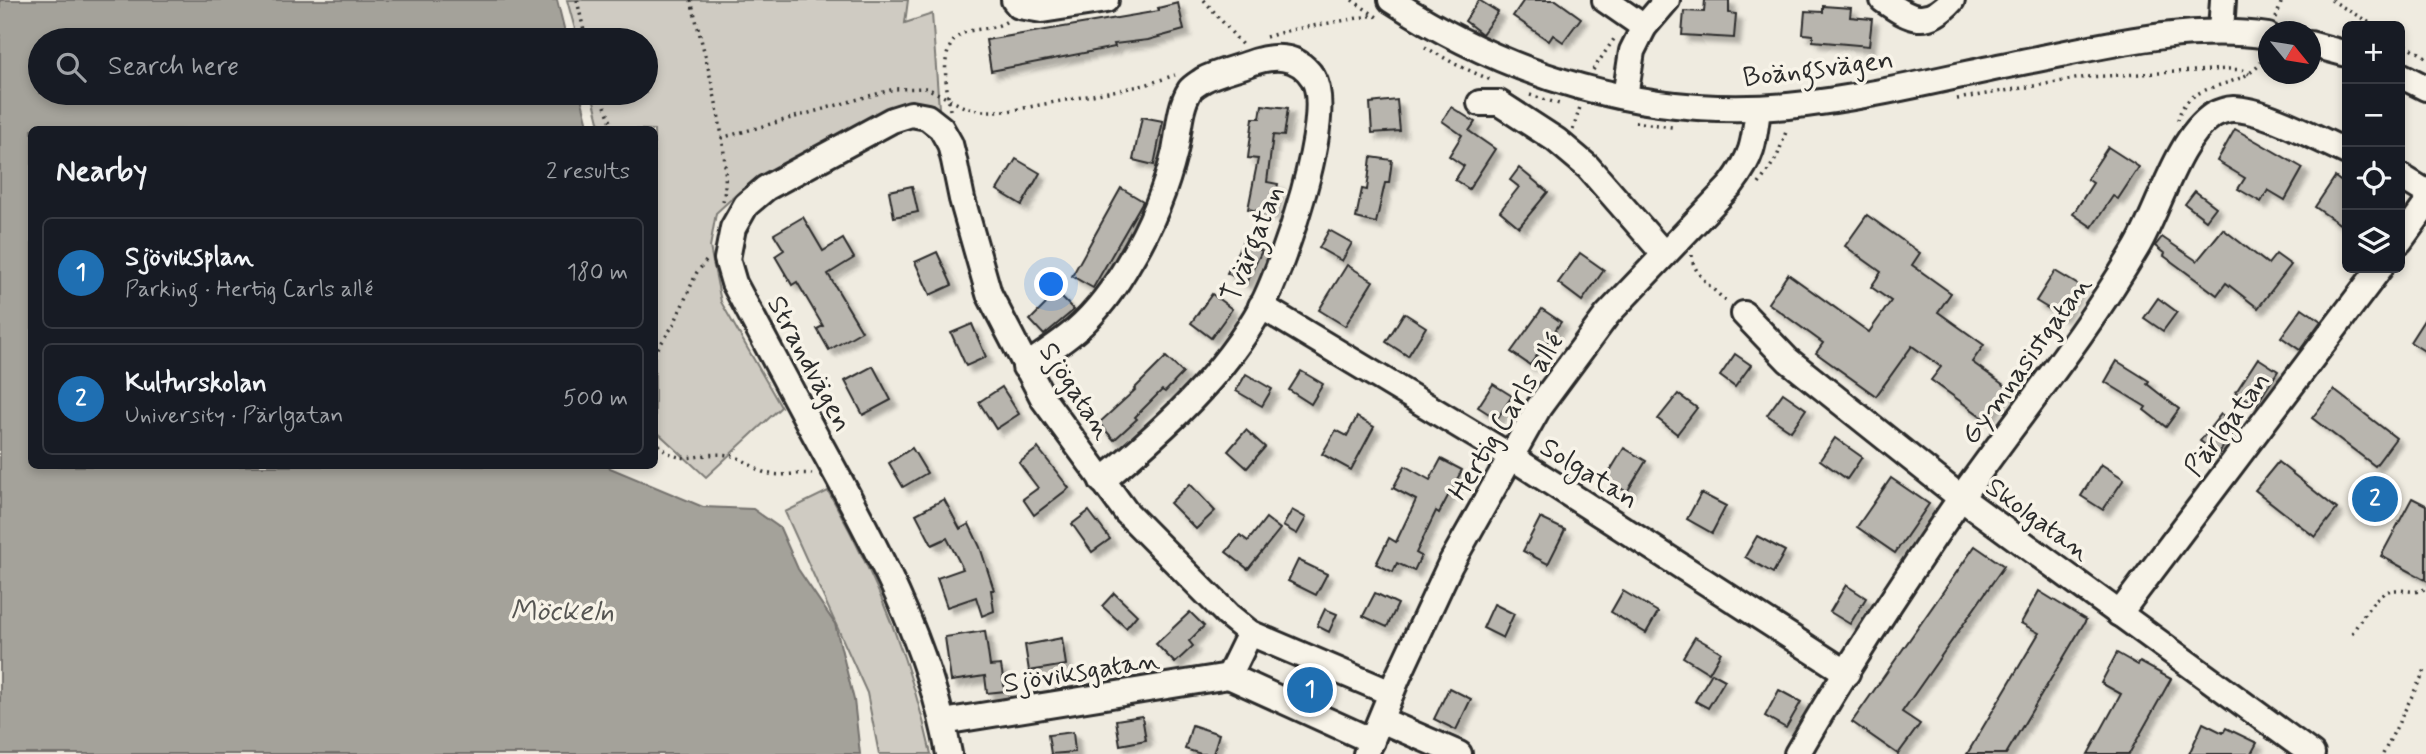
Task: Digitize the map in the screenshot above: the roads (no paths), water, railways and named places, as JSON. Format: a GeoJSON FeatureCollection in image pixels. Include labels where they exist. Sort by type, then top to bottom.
{"type":"FeatureCollection","features":[{"type":"Feature","properties":{"kind":"street"},"geometry":{"type":"LineString","coordinates":[[1017,3],[1042,10],[1106,0]]}},
{"type":"Feature","properties":{"kind":"street"},"geometry":{"type":"LineString","coordinates":[[1605,0],[1644,27]]}},
{"type":"Feature","properties":{"kind":"street"},"geometry":{"type":"LineString","coordinates":[[1625,97],[1632,51],[1644,27],[1667,0]]}},
{"type":"Feature","properties":{"kind":"street"},"geometry":{"type":"LineString","coordinates":[[1884,0],[1905,16],[1923,19],[1942,12],[1952,0]]}},
{"type":"Feature","properties":{"kind":"street"},"geometry":{"type":"LineString","coordinates":[[2221,31],[2223,0]]}},
{"type":"Feature","properties":{"kind":"street","name":"Boängsvägen"},"geometry":{"type":"LineString","coordinates":[[1383,8],[1430,25],[1495,58],[1561,82],[1625,97],[1705,106],[1758,108],[1789,106],[1889,90],[2131,41],[2186,33],[2221,31],[2258,36]]}},
{"type":"Feature","properties":{"kind":"street"},"geometry":{"type":"LineString","coordinates":[[2321,47],[2342,53]]}},
{"type":"Feature","properties":{"kind":"street","name":"Tvärgatan"},"geometry":{"type":"LineString","coordinates":[[1025,367],[1077,329],[1117,281],[1132,257],[1162,194],[1175,152],[1184,106],[1191,89],[1249,50],[1282,56],[1299,63],[1314,79],[1318,102],[1315,136],[1306,183],[1279,270],[1261,306],[1229,356],[1203,388],[1165,428],[1102,481]]}},
{"type":"Feature","properties":{"kind":"street"},"geometry":{"type":"LineString","coordinates":[[2405,78],[2426,88]]}},
{"type":"Feature","properties":{"kind":"street"},"geometry":{"type":"LineString","coordinates":[[1480,103],[1499,103],[1556,140],[1588,167],[1664,254]]}},
{"type":"Feature","properties":{"kind":"street","name":"Hertig Carls allé"},"geometry":{"type":"LineString","coordinates":[[1373,738],[1450,565],[1539,407],[1607,315],[1731,185],[1745,165],[1754,145],[1758,108]]}},
{"type":"Feature","properties":{"kind":"street","name":"Gymnasistgatan"},"geometry":{"type":"LineString","coordinates":[[1797,754],[1961,498],[2110,293],[2144,235],[2185,146],[2199,128],[2214,114],[2232,109],[2261,115],[2342,150]]}},
{"type":"Feature","properties":{"kind":"street","name":"Strandvägen"},"geometry":{"type":"LineString","coordinates":[[943,131],[927,117],[911,114],[892,120],[766,188],[746,205],[733,228],[727,259],[734,284],[889,574],[932,681],[949,754]]}},
{"type":"Feature","properties":{"kind":"street","name":"Sjögatan"},"geometry":{"type":"LineString","coordinates":[[943,131],[954,160],[962,199],[989,294],[1044,400],[1126,512],[1228,615],[1250,633],[1391,693]]}},
{"type":"Feature","properties":{"kind":"street"},"geometry":{"type":"LineString","coordinates":[[2405,179],[2426,192]]}},
{"type":"Feature","properties":{"kind":"street"},"geometry":{"type":"LineString","coordinates":[[2405,234],[2426,205]]}},
{"type":"Feature","properties":{"kind":"street","name":"Pärlgatan"},"geometry":{"type":"LineString","coordinates":[[2119,614],[2376,273]]}},
{"type":"Feature","properties":{"kind":"street","name":"Solgatan"},"geometry":{"type":"LineString","coordinates":[[1261,306],[1510,456],[1847,673]]}},
{"type":"Feature","properties":{"kind":"street","name":"Skolgatan"},"geometry":{"type":"LineString","coordinates":[[1744,314],[1788,360],[1961,498],[2312,754]]}},
{"type":"Feature","properties":{"kind":"street"},"geometry":{"type":"LineString","coordinates":[[1250,633],[1228,676],[1373,738],[1459,754]]}},
{"type":"Feature","properties":{"kind":"street","name":"Sjöviksgatan"},"geometry":{"type":"LineString","coordinates":[[943,722],[1228,676]]}},
{"type":"Feature","properties":{"kind":"water","name":"Möckeln"},"geometry":{"type":"Polygon","coordinates":[[[0,0],[557,0],[564,28],[28,28],[28,105],[583,105],[588,126],[28,126],[28,469],[612,469],[703,507],[753,509],[780,528],[798,569],[835,624],[854,700],[860,754],[0,754],[0,0]]]}},
{"type":"Feature","properties":{"kind":"place","name":"Kulturskolan"},"geometry":{"type":"Point","coordinates":[2375,499]}},
{"type":"Feature","properties":{"kind":"place","name":"Sjöviksplan"},"geometry":{"type":"Point","coordinates":[1310,690]}}]}
